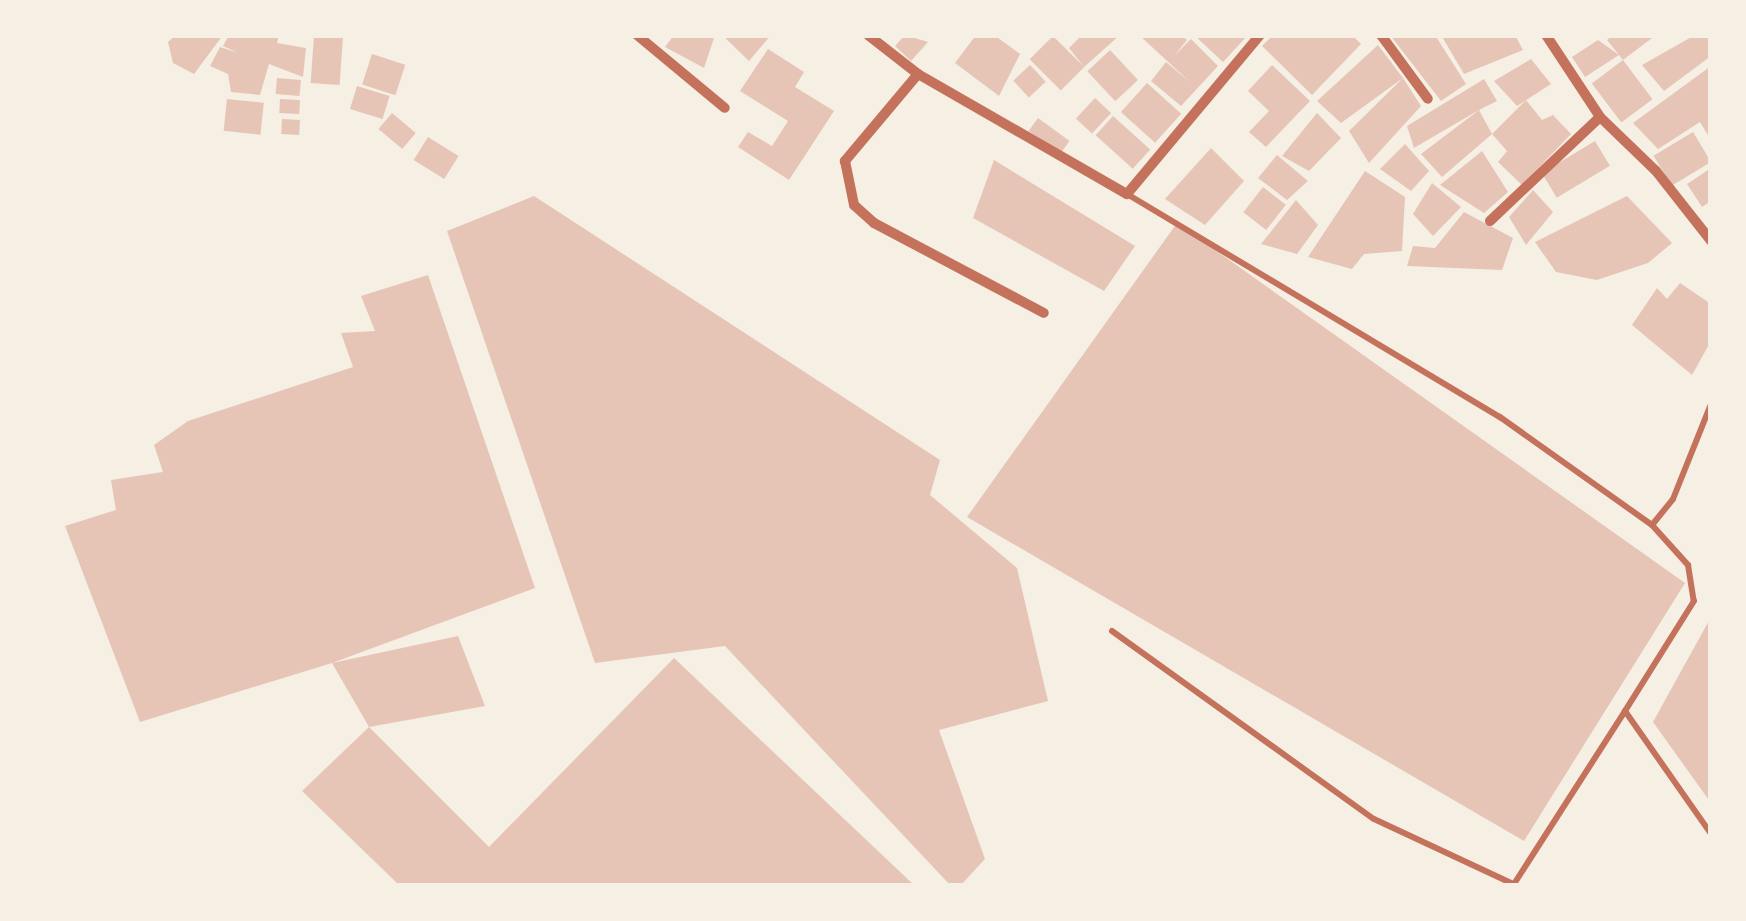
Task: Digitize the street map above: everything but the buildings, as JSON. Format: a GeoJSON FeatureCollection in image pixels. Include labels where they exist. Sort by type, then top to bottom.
{"type":"FeatureCollection","features":[{"type":"Feature","properties":{"kind":"street"},"geometry":{"type":"LineString","coordinates":[[637,35],[725,108]]}},
{"type":"Feature","properties":{"kind":"street"},"geometry":{"type":"LineString","coordinates":[[868,35],[918,74],[1127,194],[1260,35]]}},
{"type":"Feature","properties":{"kind":"street"},"geometry":{"type":"LineString","coordinates":[[1381,35],[1428,99]]}},
{"type":"Feature","properties":{"kind":"street"},"geometry":{"type":"LineString","coordinates":[[1546,35],[1600,117],[1656,172],[1711,241]]}},
{"type":"Feature","properties":{"kind":"street"},"geometry":{"type":"LineString","coordinates":[[918,74],[845,161],[854,205],[874,224],[1044,313]]}},
{"type":"Feature","properties":{"kind":"street"},"geometry":{"type":"LineString","coordinates":[[1490,221],[1600,117]]}},
{"type":"Feature","properties":{"kind":"lane"},"geometry":{"type":"LineString","coordinates":[[1112,631],[1386,826],[1516,885],[1694,601],[1688,564],[1652,525],[1500,417],[1127,194]]}},
{"type":"Feature","properties":{"kind":"lane"},"geometry":{"type":"LineString","coordinates":[[1652,525],[1673,499],[1711,404]]}},
{"type":"Feature","properties":{"kind":"lane"},"geometry":{"type":"LineString","coordinates":[[1625,712],[1711,834]]}}]}
